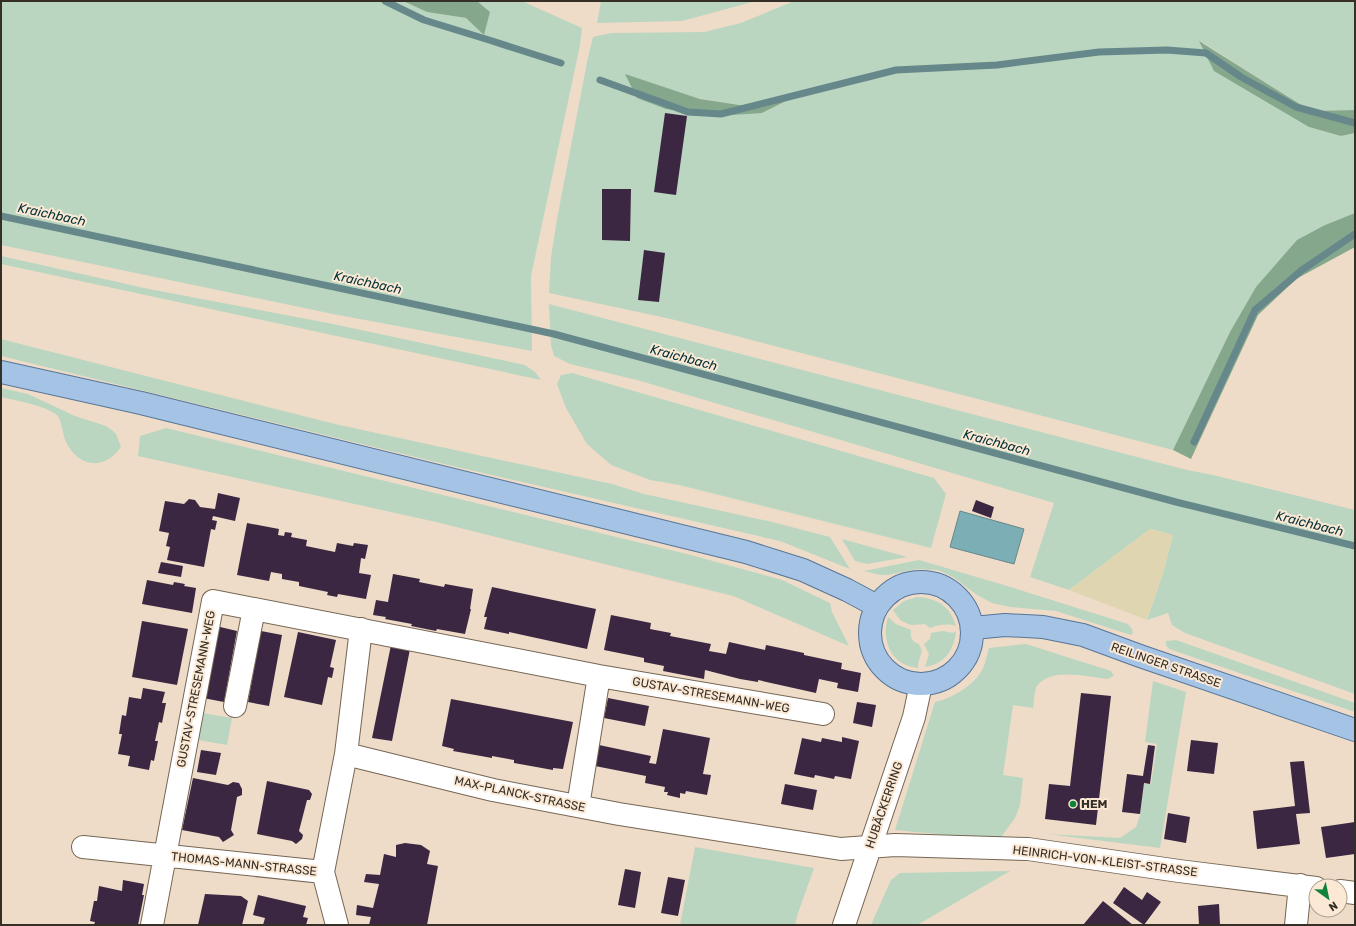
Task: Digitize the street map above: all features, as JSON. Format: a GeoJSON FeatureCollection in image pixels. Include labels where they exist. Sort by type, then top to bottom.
{"type":"FeatureCollection","features":[{"type":"Feature","properties":{"kind":"main road"},"geometry":{"type":"LineString","coordinates":[[1,372],[141,403],[746,552],[803,570],[847,590],[877,606]]}},
{"type":"Feature","properties":{"kind":"main road"},"geometry":{"type":"LineString","coordinates":[[913,582],[933,582],[956,594],[970,615],[973,628],[970,649],[959,667],[942,680],[932,683],[908,683],[894,677],[883,668],[875,657],[870,644],[869,629],[877,606],[885,596],[895,588],[913,582]]}},
{"type":"Feature","properties":{"kind":"main road","name":"REILINGER STRASSE"},"geometry":{"type":"LineString","coordinates":[[973,628],[1005,625],[1043,627],[1083,635],[1355,730]]}},
{"type":"Feature","properties":{"kind":"street","name":"GUSTAV-STRESEMANN-WEG"},"geometry":{"type":"LineString","coordinates":[[165,855],[213,601],[599,676],[822,714]]}},
{"type":"Feature","properties":{"kind":"street"},"geometry":{"type":"LineString","coordinates":[[235,706],[254,609]]}},
{"type":"Feature","properties":{"kind":"street"},"geometry":{"type":"LineString","coordinates":[[337,925],[323,872],[346,754],[362,629]]}},
{"type":"Feature","properties":{"kind":"street"},"geometry":{"type":"LineString","coordinates":[[578,806],[599,676]]}},
{"type":"Feature","properties":{"kind":"street","name":"HUBÄCKERRING"},"geometry":{"type":"LineString","coordinates":[[844,925],[914,717],[921,684]]}},
{"type":"Feature","properties":{"kind":"street","name":"MAX-PLANCK-STRASSE"},"geometry":{"type":"LineString","coordinates":[[346,754],[493,790],[578,806],[841,849],[869,848]]}},
{"type":"Feature","properties":{"kind":"street","name":"HEINRICH-VON-KLEIST-STRASSE"},"geometry":{"type":"LineString","coordinates":[[869,848],[895,846],[1028,849],[1179,871],[1308,886]]}},
{"type":"Feature","properties":{"kind":"street","name":"THOMAS-MANN-STRASSE"},"geometry":{"type":"LineString","coordinates":[[83,847],[323,872]]}},
{"type":"Feature","properties":{"kind":"street","name":"THOMAS-MANN-STRASSE"},"geometry":{"type":"LineString","coordinates":[[152,925],[165,855]]}},
{"type":"Feature","properties":{"kind":"street"},"geometry":{"type":"LineString","coordinates":[[1296,925],[1308,886]]}},
{"type":"Feature","properties":{"kind":"green space"},"geometry":{"type":"Polygon","coordinates":[[[1,1],[403,1],[427,12],[466,18],[484,34],[490,12],[477,1],[522,1],[582,28],[580,45],[531,276],[532,351],[333,314],[1,245],[1,1]]]}},
{"type":"Feature","properties":{"kind":"green space"},"geometry":{"type":"Polygon","coordinates":[[[403,1],[477,1],[490,12],[484,35],[466,18],[427,12],[403,1]]]}},
{"type":"Feature","properties":{"kind":"green space"},"geometry":{"type":"Polygon","coordinates":[[[601,1],[756,1],[682,21],[597,23],[601,1]]]}},
{"type":"Feature","properties":{"kind":"green space"},"geometry":{"type":"Polygon","coordinates":[[[794,1],[1355,1],[1355,110],[1311,111],[1200,41],[1309,127],[1341,136],[1355,133],[1355,213],[1325,225],[1230,332],[1173,450],[671,319],[549,293],[551,257],[557,219],[593,37],[611,33],[704,32],[741,23],[794,1]],[[626,75],[688,112],[762,113],[788,100],[746,106],[700,99],[626,75]]]}},
{"type":"Feature","properties":{"kind":"green space"},"geometry":{"type":"Polygon","coordinates":[[[1199,41],[1311,111],[1355,110],[1355,133],[1341,136],[1309,127],[1214,71],[1199,41]]]}},
{"type":"Feature","properties":{"kind":"green space"},"geometry":{"type":"Polygon","coordinates":[[[625,74],[700,99],[746,106],[790,99],[762,113],[716,116],[666,109],[637,98],[625,74]]]}},
{"type":"Feature","properties":{"kind":"green space"},"geometry":{"type":"Polygon","coordinates":[[[1355,213],[1355,247],[1296,279],[1258,315],[1191,459],[1173,450],[1230,332],[1256,287],[1297,240],[1325,225],[1355,213]]]}},
{"type":"Feature","properties":{"kind":"green space"},"geometry":{"type":"Polygon","coordinates":[[[1,256],[149,289],[328,323],[525,365],[535,372],[541,380],[1,264],[1,256]]]}},
{"type":"Feature","properties":{"kind":"green space"},"geometry":{"type":"Polygon","coordinates":[[[549,304],[1187,470],[1355,510],[1355,694],[1185,633],[1172,625],[1168,613],[1147,620],[1163,573],[1173,535],[1150,529],[1069,590],[1030,577],[1054,503],[637,380],[570,364],[554,356],[551,345],[549,304]]]}},
{"type":"Feature","properties":{"kind":"green space"},"geometry":{"type":"Polygon","coordinates":[[[1,339],[335,424],[612,484],[644,494],[768,521],[830,537],[850,569],[780,541],[444,464],[1,356],[1,339]]]}},
{"type":"Feature","properties":{"kind":"green space"},"geometry":{"type":"Polygon","coordinates":[[[572,373],[934,478],[946,494],[931,548],[679,485],[650,480],[611,465],[587,444],[566,408],[557,384],[561,375],[572,373]]]}},
{"type":"Feature","properties":{"kind":"green space"},"geometry":{"type":"Polygon","coordinates":[[[1,388],[28,394],[75,416],[106,426],[116,434],[121,447],[108,460],[93,463],[86,462],[72,452],[67,444],[57,415],[38,406],[1,397],[1,388]]]}},
{"type":"Feature","properties":{"kind":"green space"},"geometry":{"type":"Polygon","coordinates":[[[166,428],[691,555],[782,580],[830,603],[832,612],[849,646],[733,596],[436,522],[138,456],[140,436],[166,428]]]}},
{"type":"Feature","properties":{"kind":"green space"},"geometry":{"type":"Polygon","coordinates":[[[842,539],[907,557],[867,564],[855,561],[842,539]]]}},
{"type":"Feature","properties":{"kind":"green space"},"geometry":{"type":"Polygon","coordinates":[[[919,560],[1128,624],[1133,633],[1131,635],[1056,611],[1010,607],[992,603],[977,595],[953,577],[938,570],[917,569],[888,575],[880,575],[864,571],[919,560]]]}},
{"type":"Feature","properties":{"kind":"green space"},"geometry":{"type":"Polygon","coordinates":[[[917,597],[931,599],[942,604],[950,613],[956,626],[943,625],[930,628],[925,624],[912,625],[900,620],[893,610],[904,601],[917,597]]]}},
{"type":"Feature","properties":{"kind":"green space"},"geometry":{"type":"Polygon","coordinates":[[[888,617],[896,624],[911,630],[912,639],[919,644],[922,651],[918,668],[901,662],[890,650],[886,635],[888,617]]]}},
{"type":"Feature","properties":{"kind":"green space"},"geometry":{"type":"Polygon","coordinates":[[[943,631],[953,633],[956,631],[953,645],[943,660],[925,667],[929,654],[924,644],[930,639],[931,633],[943,631]]]}},
{"type":"Feature","properties":{"kind":"green space"},"geometry":{"type":"Polygon","coordinates":[[[1176,640],[1355,703],[1355,712],[1169,649],[1166,645],[1166,641],[1176,640]]]}},
{"type":"Feature","properties":{"kind":"green space"},"geometry":{"type":"Polygon","coordinates":[[[1026,644],[1111,671],[1114,676],[1107,679],[1080,675],[1060,675],[1051,677],[1043,680],[1037,686],[1033,708],[1013,705],[1003,775],[1023,778],[1020,805],[1015,818],[999,840],[895,830],[935,702],[957,694],[976,679],[984,666],[989,648],[1026,644]]]}},
{"type":"Feature","properties":{"kind":"green space"},"geometry":{"type":"Polygon","coordinates":[[[1153,681],[1186,692],[1160,848],[1047,834],[1120,838],[1136,827],[1140,815],[1144,784],[1151,784],[1157,744],[1145,742],[1153,681]]]}},
{"type":"Feature","properties":{"kind":"green space"},"geometry":{"type":"Polygon","coordinates":[[[202,713],[232,718],[227,745],[198,740],[202,713]]]}},
{"type":"Feature","properties":{"kind":"green space"},"geometry":{"type":"Polygon","coordinates":[[[695,847],[814,868],[795,925],[680,925],[695,847]]]}},
{"type":"Feature","properties":{"kind":"green space"},"geometry":{"type":"Polygon","coordinates":[[[1010,871],[917,925],[871,925],[891,880],[900,873],[1010,871]]]}},
{"type":"Feature","properties":{"kind":"sand"},"geometry":{"type":"Polygon","coordinates":[[[1150,529],[1173,535],[1163,573],[1147,620],[1069,590],[1150,529]]]}},
{"type":"Feature","properties":{"kind":"water"},"geometry":{"type":"Polygon","coordinates":[[[960,511],[1024,529],[1014,564],[950,547],[960,511]]]}},
{"type":"Feature","properties":{"kind":"building"},"geometry":{"type":"Polygon","coordinates":[[[665,113],[687,116],[676,195],[654,192],[665,113]]]}},
{"type":"Feature","properties":{"kind":"building"},"geometry":{"type":"Polygon","coordinates":[[[602,189],[631,189],[630,241],[602,240],[602,189]]]}},
{"type":"Feature","properties":{"kind":"building"},"geometry":{"type":"Polygon","coordinates":[[[644,250],[665,253],[659,302],[638,300],[644,250]]]}},
{"type":"Feature","properties":{"kind":"building"},"geometry":{"type":"Polygon","coordinates":[[[218,493],[240,498],[235,521],[213,516],[212,520],[217,521],[215,530],[211,529],[204,567],[167,560],[170,547],[166,546],[169,533],[159,531],[165,501],[184,504],[189,499],[195,500],[200,507],[215,509],[218,493]]]}},
{"type":"Feature","properties":{"kind":"building"},"geometry":{"type":"Polygon","coordinates":[[[976,500],[994,507],[991,518],[972,511],[976,500]]]}},
{"type":"Feature","properties":{"kind":"building"},"geometry":{"type":"Polygon","coordinates":[[[247,523],[279,529],[278,535],[284,536],[285,532],[292,533],[291,537],[307,540],[306,546],[335,552],[337,543],[353,546],[354,543],[368,545],[365,559],[361,558],[359,573],[371,575],[366,599],[338,594],[337,597],[327,595],[328,592],[299,586],[299,582],[282,579],[282,574],[271,572],[269,581],[237,575],[247,523]]]}},
{"type":"Feature","properties":{"kind":"building"},"geometry":{"type":"Polygon","coordinates":[[[161,562],[183,566],[181,577],[158,573],[161,562]]]}},
{"type":"Feature","properties":{"kind":"building"},"geometry":{"type":"Polygon","coordinates":[[[393,574],[420,579],[419,582],[444,587],[445,584],[473,589],[471,609],[465,634],[437,629],[436,631],[411,626],[412,624],[373,615],[376,600],[388,602],[393,574]]]}},
{"type":"Feature","properties":{"kind":"building"},"geometry":{"type":"Polygon","coordinates":[[[147,580],[173,585],[174,582],[185,584],[184,586],[196,588],[192,613],[142,604],[147,580]]]}},
{"type":"Feature","properties":{"kind":"building"},"geometry":{"type":"Polygon","coordinates":[[[492,587],[596,609],[587,649],[509,632],[509,634],[484,629],[487,617],[484,617],[492,587]]]}},
{"type":"Feature","properties":{"kind":"building"},"geometry":{"type":"Polygon","coordinates":[[[611,615],[651,623],[650,629],[671,633],[670,636],[711,644],[709,651],[726,654],[729,642],[765,650],[766,645],[842,663],[841,669],[861,673],[858,692],[837,688],[838,683],[819,679],[816,693],[758,680],[758,682],[740,679],[705,670],[704,679],[663,671],[664,666],[644,662],[644,658],[604,650],[611,615]]]}},
{"type":"Feature","properties":{"kind":"building"},"geometry":{"type":"Polygon","coordinates":[[[142,621],[188,629],[177,685],[132,677],[142,621]]]}},
{"type":"Feature","properties":{"kind":"building"},"geometry":{"type":"Polygon","coordinates":[[[216,626],[237,631],[224,702],[203,698],[216,626]]]}},
{"type":"Feature","properties":{"kind":"building"},"geometry":{"type":"Polygon","coordinates":[[[261,631],[282,635],[269,706],[248,702],[261,631]]]}},
{"type":"Feature","properties":{"kind":"building"},"geometry":{"type":"Polygon","coordinates":[[[298,632],[336,640],[330,667],[334,668],[332,678],[328,677],[322,705],[284,697],[298,632]]]}},
{"type":"Feature","properties":{"kind":"building"},"geometry":{"type":"Polygon","coordinates":[[[391,645],[410,649],[392,741],[372,738],[391,645]]]}},
{"type":"Feature","properties":{"kind":"building"},"geometry":{"type":"Polygon","coordinates":[[[143,688],[165,692],[162,703],[166,703],[162,723],[159,722],[155,741],[158,741],[154,761],[151,760],[149,770],[128,766],[130,756],[118,754],[122,734],[119,734],[122,715],[126,716],[129,697],[141,699],[143,688]]]}},
{"type":"Feature","properties":{"kind":"building"},"geometry":{"type":"Polygon","coordinates":[[[1081,693],[1111,696],[1096,825],[1045,819],[1049,784],[1070,786],[1081,693]]]}},
{"type":"Feature","properties":{"kind":"building"},"geometry":{"type":"Polygon","coordinates":[[[608,698],[649,706],[645,726],[604,718],[608,698]]]}},
{"type":"Feature","properties":{"kind":"building"},"geometry":{"type":"Polygon","coordinates":[[[451,699],[573,722],[563,769],[553,768],[553,770],[514,763],[514,760],[492,756],[492,758],[453,751],[454,749],[442,746],[451,699]]]}},
{"type":"Feature","properties":{"kind":"building"},"geometry":{"type":"Polygon","coordinates":[[[857,702],[876,705],[872,727],[853,723],[857,702]]]}},
{"type":"Feature","properties":{"kind":"building"},"geometry":{"type":"Polygon","coordinates":[[[663,729],[710,738],[703,774],[711,775],[707,795],[686,791],[685,794],[680,793],[680,798],[667,795],[668,792],[664,792],[665,787],[645,783],[646,776],[595,766],[599,745],[651,756],[649,763],[656,764],[663,729]]]}},
{"type":"Feature","properties":{"kind":"building"},"geometry":{"type":"Polygon","coordinates":[[[842,737],[859,741],[851,779],[835,776],[834,779],[815,775],[814,778],[794,774],[802,738],[821,742],[822,738],[842,742],[842,737]]]}},
{"type":"Feature","properties":{"kind":"building"},"geometry":{"type":"Polygon","coordinates":[[[1191,740],[1218,743],[1214,774],[1187,771],[1191,740]]]}},
{"type":"Feature","properties":{"kind":"building"},"geometry":{"type":"Polygon","coordinates":[[[1148,745],[1155,746],[1150,784],[1144,783],[1140,814],[1122,812],[1127,774],[1143,776],[1148,745]]]}},
{"type":"Feature","properties":{"kind":"building"},"geometry":{"type":"Polygon","coordinates":[[[201,750],[221,753],[216,775],[197,772],[201,750]]]}},
{"type":"Feature","properties":{"kind":"building"},"geometry":{"type":"Polygon","coordinates":[[[1304,761],[1310,813],[1296,814],[1300,844],[1257,849],[1253,811],[1295,806],[1290,762],[1304,761]]]}},
{"type":"Feature","properties":{"kind":"building"},"geometry":{"type":"Polygon","coordinates":[[[193,778],[228,785],[233,782],[239,783],[242,789],[242,795],[237,797],[231,830],[234,835],[223,842],[219,837],[182,830],[193,778]]]}},
{"type":"Feature","properties":{"kind":"building"},"geometry":{"type":"Polygon","coordinates":[[[267,781],[309,790],[312,794],[310,800],[307,800],[299,831],[303,835],[302,839],[296,844],[292,841],[257,834],[267,781]]]}},
{"type":"Feature","properties":{"kind":"building"},"geometry":{"type":"Polygon","coordinates":[[[785,784],[817,790],[813,810],[781,804],[785,784]]]}},
{"type":"Feature","properties":{"kind":"building"},"geometry":{"type":"Polygon","coordinates":[[[1168,813],[1190,817],[1186,843],[1164,839],[1168,813]]]}},
{"type":"Feature","properties":{"kind":"building"},"geometry":{"type":"Polygon","coordinates":[[[1355,822],[1355,854],[1326,858],[1321,827],[1355,822]]]}},
{"type":"Feature","properties":{"kind":"building"},"geometry":{"type":"Polygon","coordinates":[[[405,843],[421,845],[430,851],[427,864],[438,866],[427,925],[369,925],[371,917],[356,915],[357,905],[373,908],[379,884],[364,882],[366,874],[380,875],[384,854],[396,857],[396,845],[405,843]]]}},
{"type":"Feature","properties":{"kind":"building"},"geometry":{"type":"Polygon","coordinates":[[[625,869],[641,872],[635,908],[618,905],[625,869]]]}},
{"type":"Feature","properties":{"kind":"building"},"geometry":{"type":"Polygon","coordinates":[[[668,877],[685,880],[678,916],[661,913],[668,877]]]}},
{"type":"Feature","properties":{"kind":"building"},"geometry":{"type":"Polygon","coordinates":[[[123,880],[144,884],[142,895],[144,895],[138,925],[94,925],[95,922],[90,921],[94,901],[97,901],[99,886],[122,891],[123,880]]]}},
{"type":"Feature","properties":{"kind":"building"},"geometry":{"type":"Polygon","coordinates":[[[1124,887],[1142,900],[1147,892],[1161,902],[1144,925],[1113,903],[1124,887]]]}},
{"type":"Feature","properties":{"kind":"building"},"geometry":{"type":"Polygon","coordinates":[[[205,894],[241,896],[248,901],[242,925],[198,925],[205,894]]]}},
{"type":"Feature","properties":{"kind":"building"},"geometry":{"type":"Polygon","coordinates":[[[258,895],[306,906],[303,917],[308,918],[306,925],[263,925],[265,918],[253,915],[258,895]]]}},
{"type":"Feature","properties":{"kind":"building"},"geometry":{"type":"Polygon","coordinates":[[[1103,901],[1133,925],[1083,925],[1103,901]]]}},
{"type":"Feature","properties":{"kind":"building"},"geometry":{"type":"Polygon","coordinates":[[[1219,904],[1220,925],[1199,925],[1198,906],[1219,904]]]}},
{"type":"Feature","properties":{"kind":"waterway"},"geometry":{"type":"LineString","coordinates":[[385,1],[424,20],[561,63]]}},
{"type":"Feature","properties":{"kind":"waterway"},"geometry":{"type":"LineString","coordinates":[[600,80],[688,112],[721,114],[896,70],[997,65],[1099,52],[1167,50],[1206,53],[1241,77],[1296,107],[1355,123]]}},
{"type":"Feature","properties":{"kind":"waterway","name":"Kraichbach"},"geometry":{"type":"LineString","coordinates":[[1,216],[554,334],[1176,502],[1355,546]]}},
{"type":"Feature","properties":{"kind":"waterway"},"geometry":{"type":"LineString","coordinates":[[1194,442],[1255,310],[1302,270],[1355,234]]}},
{"type":"Feature","properties":{"kind":"place","name":"HEM"},"geometry":{"type":"Point","coordinates":[1073,804]}}]}
